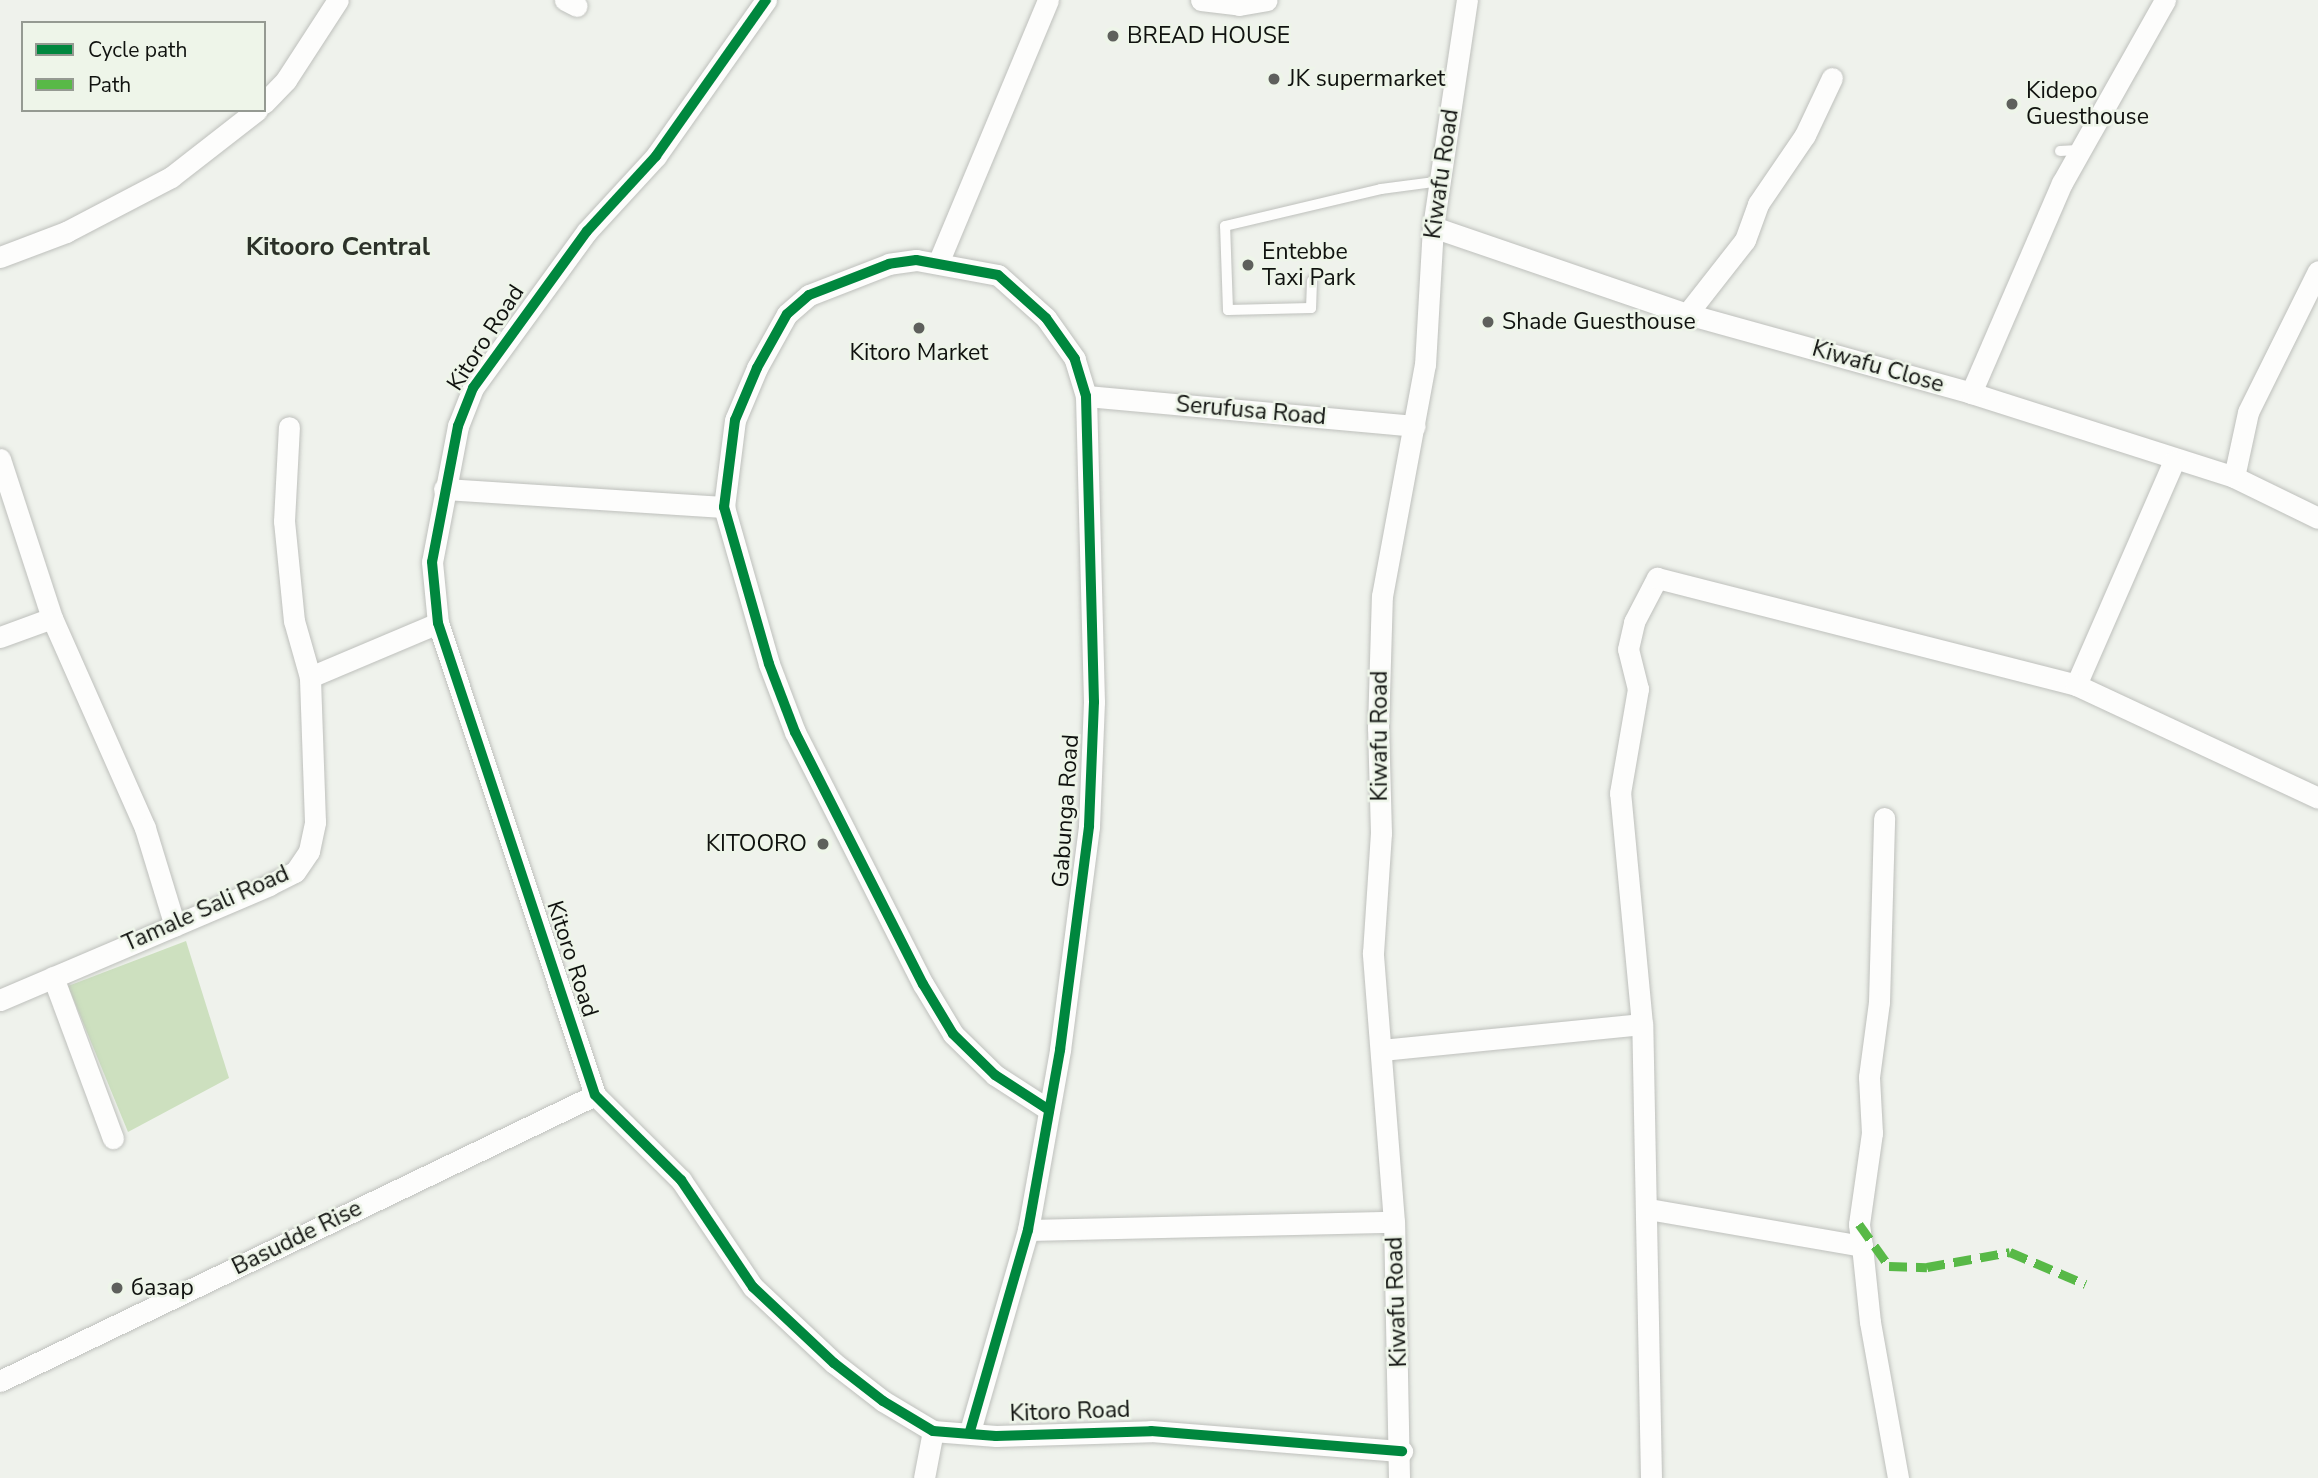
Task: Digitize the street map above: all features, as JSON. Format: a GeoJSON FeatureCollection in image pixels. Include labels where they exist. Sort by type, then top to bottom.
{"type":"FeatureCollection","features":[{"type":"Feature","properties":{"kind":"street"},"geometry":{"type":"LineString","coordinates":[[266,101],[278,91],[338,0]]}},
{"type":"Feature","properties":{"kind":"street","name":"Kitoro Road"},"geometry":{"type":"LineString","coordinates":[[766,0],[656,156],[587,231],[473,388],[458,426],[432,562],[438,623],[595,1095],[681,1180],[753,1287],[834,1363],[883,1401],[933,1431],[970,1431],[1009,1436],[1151,1431],[1402,1451]]}},
{"type":"Feature","properties":{"kind":"street"},"geometry":{"type":"LineString","coordinates":[[1048,0],[939,263],[889,264],[809,295],[788,314],[757,368],[735,420],[724,508],[747,596],[795,732],[923,984],[961,1042],[995,1075],[1049,1110]]}},
{"type":"Feature","properties":{"kind":"street"},"geometry":{"type":"LineString","coordinates":[[1201,0],[1240,5],[1267,0]]}},
{"type":"Feature","properties":{"kind":"street","name":"Kiwafu Road"},"geometry":{"type":"LineString","coordinates":[[1399,1478],[1402,1451],[1394,1222],[1373,953],[1381,833],[1378,728],[1382,596],[1425,365],[1433,227],[1468,0]]}},
{"type":"Feature","properties":{"kind":"street"},"geometry":{"type":"LineString","coordinates":[[1971,393],[1996,329],[2082,150],[2165,0]]}},
{"type":"Feature","properties":{"kind":"street"},"geometry":{"type":"LineString","coordinates":[[1688,314],[1745,240],[1758,204],[1805,135],[1832,78]]}},
{"type":"Feature","properties":{"kind":"street"},"geometry":{"type":"LineString","coordinates":[[0,257],[66,232],[158,184],[254,112]]}},
{"type":"Feature","properties":{"kind":"street","name":"Kiwafu Close"},"geometry":{"type":"LineString","coordinates":[[1433,227],[1688,314],[1971,393],[2174,461],[2234,477],[2318,518]]}},
{"type":"Feature","properties":{"kind":"street","name":"Gabunga Road"},"geometry":{"type":"LineString","coordinates":[[939,263],[998,275],[1046,317],[1075,359],[1086,396],[1094,702],[1089,826],[1049,1110],[1028,1230],[970,1431]]}},
{"type":"Feature","properties":{"kind":"street"},"geometry":{"type":"LineString","coordinates":[[2234,477],[2248,412],[2318,271]]}},
{"type":"Feature","properties":{"kind":"street","name":"Serufusa Road"},"geometry":{"type":"LineString","coordinates":[[1086,396],[1415,426]]}},
{"type":"Feature","properties":{"kind":"street","name":"Tamale Sali Road"},"geometry":{"type":"LineString","coordinates":[[0,1000],[295,872],[309,851],[315,822],[310,677],[294,621],[284,521],[289,427]]}},
{"type":"Feature","properties":{"kind":"street"},"geometry":{"type":"LineString","coordinates":[[0,459],[52,618],[145,828],[175,926]]}},
{"type":"Feature","properties":{"kind":"street"},"geometry":{"type":"LineString","coordinates":[[2076,685],[2174,461]]}},
{"type":"Feature","properties":{"kind":"street"},"geometry":{"type":"LineString","coordinates":[[444,489],[724,508]]}},
{"type":"Feature","properties":{"kind":"street"},"geometry":{"type":"LineString","coordinates":[[1651,1478],[1646,1423],[1648,1209],[1642,1024],[1620,793],[1638,689],[1628,649],[1634,622],[1657,578],[2076,685],[2318,797]]}},
{"type":"Feature","properties":{"kind":"street"},"geometry":{"type":"LineString","coordinates":[[0,637],[52,618]]}},
{"type":"Feature","properties":{"kind":"street"},"geometry":{"type":"LineString","coordinates":[[310,677],[438,623]]}},
{"type":"Feature","properties":{"kind":"street"},"geometry":{"type":"LineString","coordinates":[[1884,818],[1879,1002],[1870,1077],[1872,1133],[1859,1224],[1870,1322],[1898,1478]]}},
{"type":"Feature","properties":{"kind":"street"},"geometry":{"type":"LineString","coordinates":[[53,977],[113,1138]]}},
{"type":"Feature","properties":{"kind":"street"},"geometry":{"type":"LineString","coordinates":[[1382,1050],[1642,1024]]}},
{"type":"Feature","properties":{"kind":"street","name":"Basudde Rise"},"geometry":{"type":"LineString","coordinates":[[0,1381],[595,1095]]}},
{"type":"Feature","properties":{"kind":"street"},"geometry":{"type":"LineString","coordinates":[[1648,1209],[1862,1246]]}},
{"type":"Feature","properties":{"kind":"street"},"geometry":{"type":"LineString","coordinates":[[1028,1230],[1394,1222]]}},
{"type":"Feature","properties":{"kind":"street"},"geometry":{"type":"LineString","coordinates":[[924,1478],[933,1431]]}},
{"type":"Feature","properties":{"kind":"lane"},"geometry":{"type":"LineString","coordinates":[[2060,151],[2082,150]]}},
{"type":"Feature","properties":{"kind":"lane"},"geometry":{"type":"LineString","coordinates":[[1312,281],[1311,308],[1228,310],[1225,226],[1381,189],[1442,181]]}},
{"type":"Feature","properties":{"kind":"green space"},"geometry":{"type":"Polygon","coordinates":[[[186,941],[229,1078],[128,1132],[68,986],[186,941]]]}},
{"type":"Feature","properties":{"kind":"marked path"},"geometry":{"type":"LineString","coordinates":[[1859,1224],[1889,1266],[1927,1267],[2010,1252],[2085,1284]]}},
{"type":"Feature","properties":{"kind":"cycle path"},"geometry":{"type":"LineString","coordinates":[[766,0],[656,156],[587,231],[473,388],[458,426],[432,562],[438,623],[595,1095],[681,1180],[753,1287],[834,1363],[883,1401],[933,1431],[996,1436],[1151,1431],[1402,1451]]}},
{"type":"Feature","properties":{"kind":"cycle path"},"geometry":{"type":"LineString","coordinates":[[970,1431],[1028,1230],[1060,1050],[1089,826],[1094,702],[1086,396],[1075,359],[1046,318],[998,275],[916,260],[889,264],[809,295],[787,314],[757,368],[735,420],[724,507],[769,664],[795,732],[923,984],[953,1034],[995,1075],[1049,1110]]}},
{"type":"Feature","properties":{"kind":"place","name":"BREAD HOUSE"},"geometry":{"type":"Point","coordinates":[1113,36]}},
{"type":"Feature","properties":{"kind":"place","name":"JK supermarket"},"geometry":{"type":"Point","coordinates":[1274,79]}},
{"type":"Feature","properties":{"kind":"place","name":"Kidepo Guesthouse"},"geometry":{"type":"Point","coordinates":[2012,104]}},
{"type":"Feature","properties":{"kind":"place","name":"Entebbe Taxi Park"},"geometry":{"type":"Point","coordinates":[1248,265]}},
{"type":"Feature","properties":{"kind":"place","name":"Shade Guesthouse"},"geometry":{"type":"Point","coordinates":[1488,322]}},
{"type":"Feature","properties":{"kind":"place","name":"Kitoro Market"},"geometry":{"type":"Point","coordinates":[919,328]}},
{"type":"Feature","properties":{"kind":"place","name":"KITOORO"},"geometry":{"type":"Point","coordinates":[823,844]}},
{"type":"Feature","properties":{"kind":"place","name":"базар"},"geometry":{"type":"Point","coordinates":[117,1288]}},
{"type":"Feature","properties":{"kind":"district","name":"Kitooro Central"},"geometry":{"type":"Point","coordinates":[338,247]}}]}
